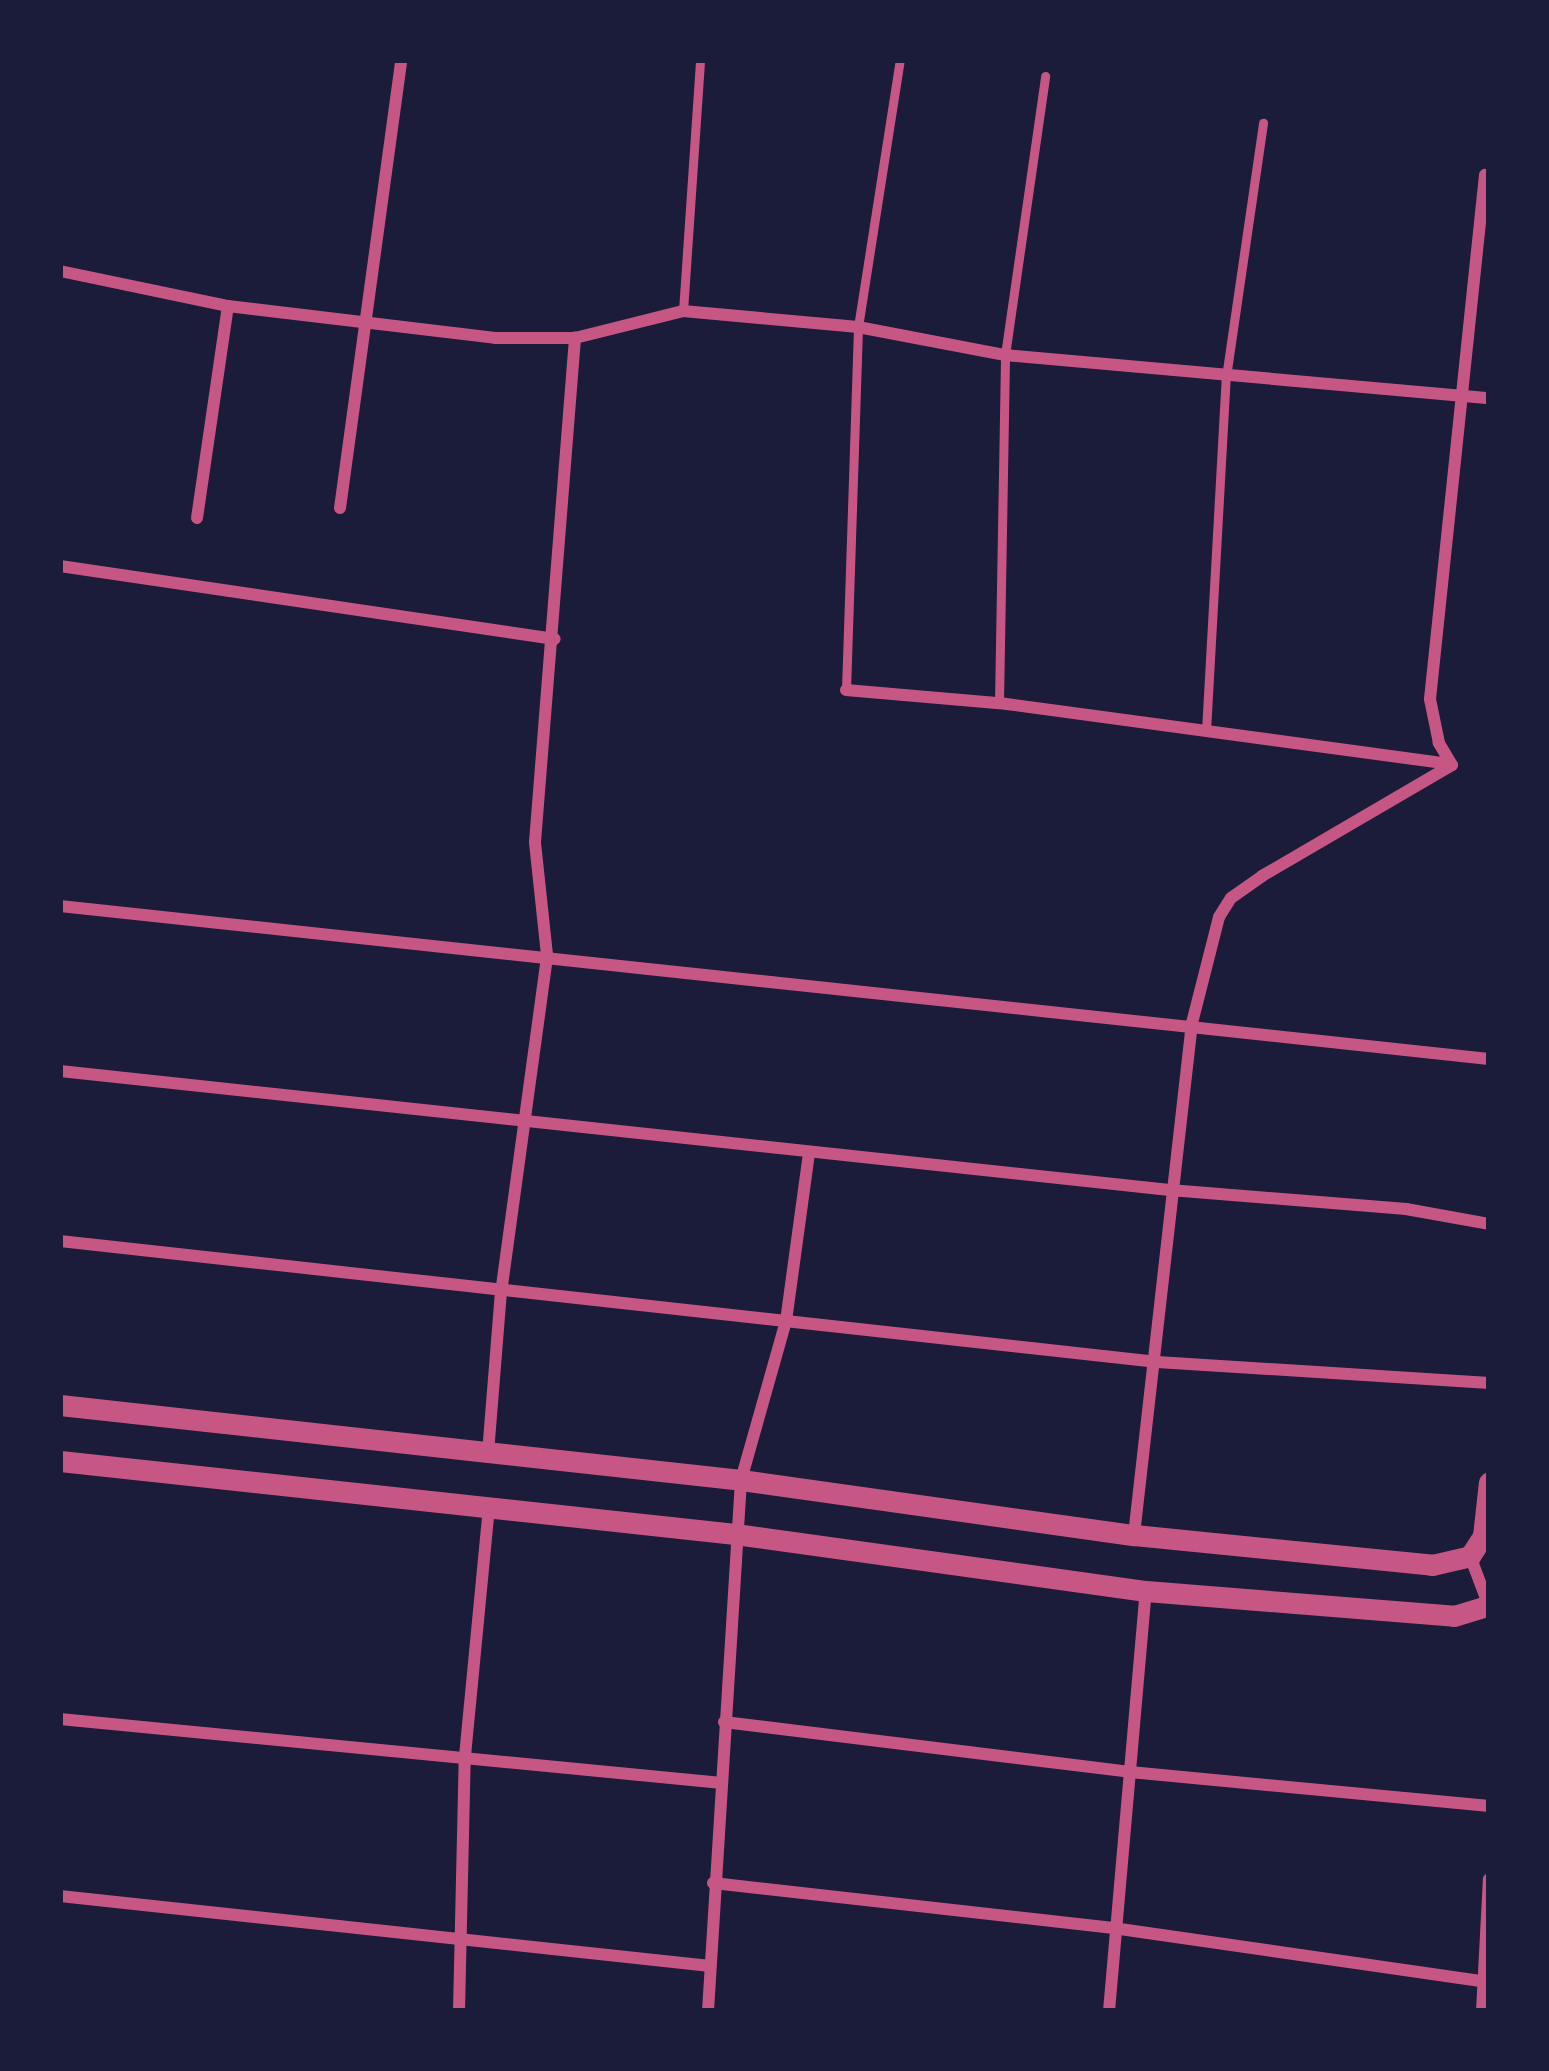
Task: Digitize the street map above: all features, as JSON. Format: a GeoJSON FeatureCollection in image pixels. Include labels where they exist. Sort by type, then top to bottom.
{"type":"FeatureCollection","features":[{"type":"Feature","properties":{"kind":"street"},"geometry":{"type":"LineString","coordinates":[[340,508],[401,60]]}},
{"type":"Feature","properties":{"kind":"street"},"geometry":{"type":"LineString","coordinates":[[1452,765],[1439,743],[1430,699],[1485,175]]}},
{"type":"Feature","properties":{"kind":"street"},"geometry":{"type":"LineString","coordinates":[[60,271],[228,306],[367,319],[495,338],[575,338],[683,310],[858,327],[1005,355],[1489,398]]}},
{"type":"Feature","properties":{"kind":"street"},"geometry":{"type":"LineString","coordinates":[[197,518],[228,306]]}},
{"type":"Feature","properties":{"kind":"street"},"geometry":{"type":"LineString","coordinates":[[488,1454],[501,1293],[547,955],[535,842],[575,338]]}},
{"type":"Feature","properties":{"kind":"street"},"geometry":{"type":"LineString","coordinates":[[60,566],[554,639]]}},
{"type":"Feature","properties":{"kind":"street"},"geometry":{"type":"LineString","coordinates":[[846,690],[999,703],[1452,765]]}},
{"type":"Feature","properties":{"kind":"street"},"geometry":{"type":"LineString","coordinates":[[1135,1535],[1192,1023],[1219,916],[1231,898],[1365,812],[1452,765]]}},
{"type":"Feature","properties":{"kind":"street"},"geometry":{"type":"LineString","coordinates":[[60,905],[1192,1023],[1489,1059]]}},
{"type":"Feature","properties":{"kind":"street"},"geometry":{"type":"LineString","coordinates":[[60,1071],[527,1125],[1406,1209],[1489,1224]]}},
{"type":"Feature","properties":{"kind":"street"},"geometry":{"type":"LineString","coordinates":[[708,2011],[741,1480],[786,1321],[809,1153]]}},
{"type":"Feature","properties":{"kind":"street"},"geometry":{"type":"LineString","coordinates":[[60,1241],[1157,1362],[1489,1383]]}},
{"type":"Feature","properties":{"kind":"street"},"geometry":{"type":"LineString","coordinates":[[60,1406],[741,1480],[1135,1535],[1432,1564],[1470,1556],[1486,1537],[1489,1482]]}},
{"type":"Feature","properties":{"kind":"street"},"geometry":{"type":"LineString","coordinates":[[60,1461],[735,1534],[1146,1591],[1454,1616],[1489,1605],[1470,1556]]}},
{"type":"Feature","properties":{"kind":"street"},"geometry":{"type":"LineString","coordinates":[[459,2011],[465,1756],[489,1507]]}},
{"type":"Feature","properties":{"kind":"street"},"geometry":{"type":"LineString","coordinates":[[1109,2011],[1146,1591]]}},
{"type":"Feature","properties":{"kind":"street"},"geometry":{"type":"LineString","coordinates":[[60,1719],[722,1784]]}},
{"type":"Feature","properties":{"kind":"street"},"geometry":{"type":"LineString","coordinates":[[724,1722],[1130,1772],[1489,1806]]}},
{"type":"Feature","properties":{"kind":"street"},"geometry":{"type":"LineString","coordinates":[[1482,2011],[1489,1879]]}},
{"type":"Feature","properties":{"kind":"street"},"geometry":{"type":"LineString","coordinates":[[713,1883],[1113,1928],[1482,1981]]}},
{"type":"Feature","properties":{"kind":"street"},"geometry":{"type":"LineString","coordinates":[[60,1896],[710,1966]]}},
{"type":"Feature","properties":{"kind":"lane"},"geometry":{"type":"LineString","coordinates":[[683,310],[700,60]]}},
{"type":"Feature","properties":{"kind":"lane"},"geometry":{"type":"LineString","coordinates":[[846,690],[858,327],[900,60]]}},
{"type":"Feature","properties":{"kind":"lane"},"geometry":{"type":"LineString","coordinates":[[999,703],[1005,355],[1045,76]]}},
{"type":"Feature","properties":{"kind":"lane"},"geometry":{"type":"LineString","coordinates":[[1206,731],[1226,376],[1263,123]]}}]}
